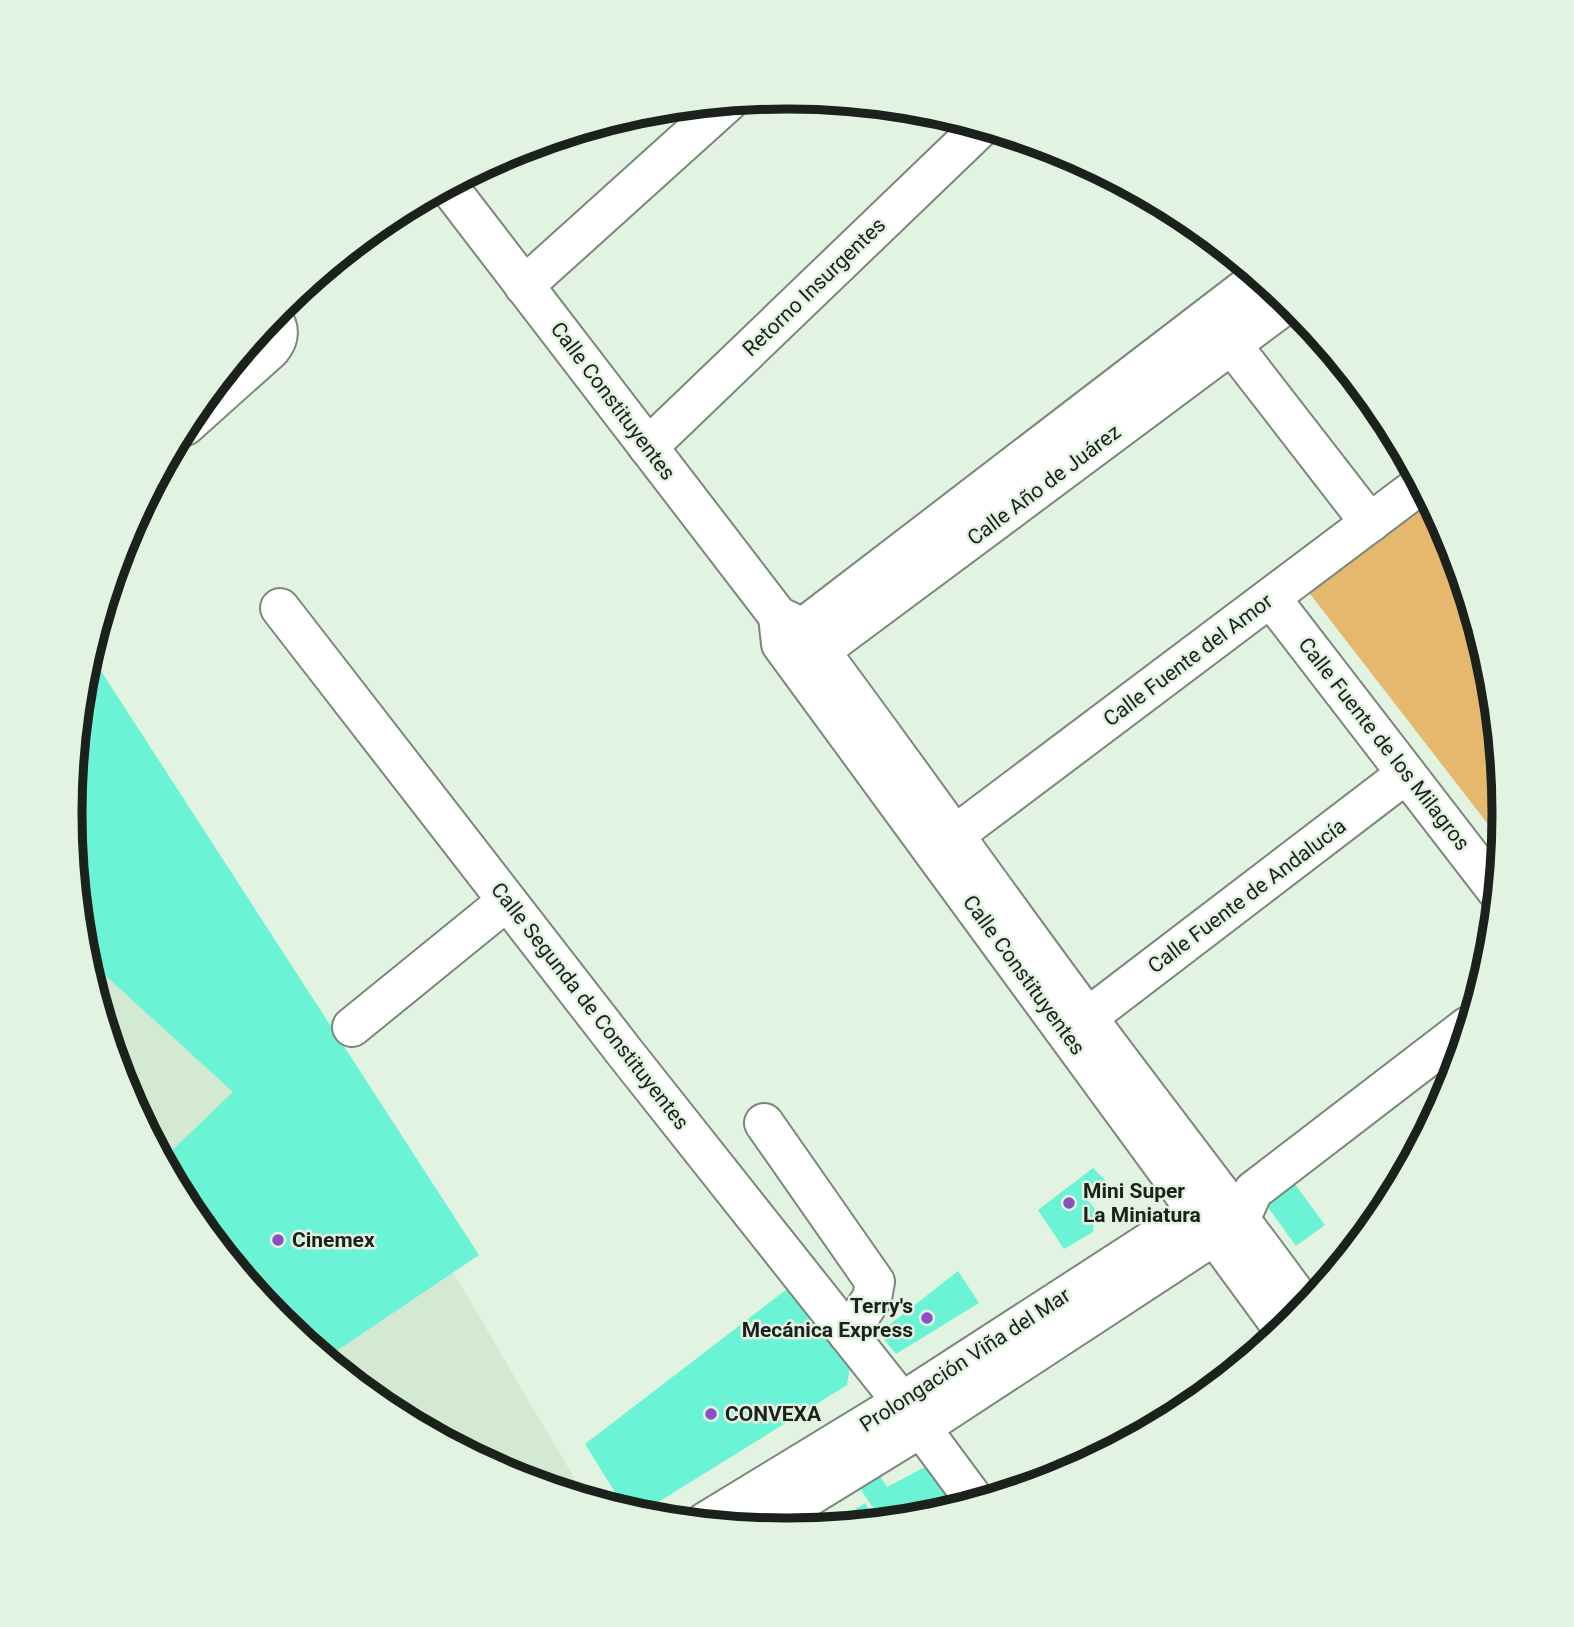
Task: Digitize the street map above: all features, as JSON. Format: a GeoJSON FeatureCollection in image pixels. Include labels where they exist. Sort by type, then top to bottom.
{"type":"FeatureCollection","features":[{"type":"Feature","properties":{"kind":"street"},"geometry":{"type":"LineString","coordinates":[[524,286],[716,113]]}},
{"type":"Feature","properties":{"kind":"street","name":"Retorno Insurgentes"},"geometry":{"type":"LineString","coordinates":[[648,447],[973,134]]}},
{"type":"Feature","properties":{"kind":"street","name":"Calle Constituyentes"},"geometry":{"type":"LineString","coordinates":[[453,193],[1226,1210],[1298,1298]]}},
{"type":"Feature","properties":{"kind":"street","name":"Calle Año de Juárez"},"geometry":{"type":"LineString","coordinates":[[796,641],[1252,284]]}},
{"type":"Feature","properties":{"kind":"street","name":"Calle Año de Juárez"},"geometry":{"type":"LineString","coordinates":[[796,641],[1232,345],[1279,309]]}},
{"type":"Feature","properties":{"kind":"street"},"geometry":{"type":"LineString","coordinates":[[221,394],[271,349],[274,331]]}},
{"type":"Feature","properties":{"kind":"street"},"geometry":{"type":"LineString","coordinates":[[1232,345],[1370,523]]}},
{"type":"Feature","properties":{"kind":"street","name":"Calle Fuente del Amor"},"geometry":{"type":"LineString","coordinates":[[956,834],[1413,490]]}},
{"type":"Feature","properties":{"kind":"street","name":"Calle Fuente de los Milagros"},"geometry":{"type":"LineString","coordinates":[[1271,598],[1488,880]]}},
{"type":"Feature","properties":{"kind":"street","name":"Calle Segunda de Constituyentes"},"geometry":{"type":"LineString","coordinates":[[280,608],[912,1415]]}},
{"type":"Feature","properties":{"kind":"street","name":"Calle Constituyentes"},"geometry":{"type":"LineString","coordinates":[[796,641],[956,834],[1226,1210],[1278,1319]]}},
{"type":"Feature","properties":{"kind":"street","name":"Calle Fuente de Andalucía"},"geometry":{"type":"LineString","coordinates":[[1088,1017],[1406,774]]}},
{"type":"Feature","properties":{"kind":"street"},"geometry":{"type":"LineString","coordinates":[[352,1027],[507,901]]}},
{"type":"Feature","properties":{"kind":"street","name":"Prolongación Viña del Mar"},"geometry":{"type":"LineString","coordinates":[[772,1518],[912,1415],[1226,1210],[1455,1036]]}},
{"type":"Feature","properties":{"kind":"street"},"geometry":{"type":"LineString","coordinates":[[764,1123],[874,1282],[872,1298],[848,1334]]}},
{"type":"Feature","properties":{"kind":"street"},"geometry":{"type":"LineString","coordinates":[[912,1415],[970,1494]]}},
{"type":"Feature","properties":{"kind":"street","name":"Prolongación Viña del Mar"},"geometry":{"type":"LineString","coordinates":[[719,1515],[912,1415]]}},
{"type":"Feature","properties":{"kind":"shaded area"},"geometry":{"type":"Polygon","coordinates":[[[1420,505],[1454,587],[1478,676],[1490,767],[1491,829],[1307,590],[1420,505]]]}},
{"type":"Feature","properties":{"kind":"shaded area"},"geometry":{"type":"Polygon","coordinates":[[[92,696],[454,1274],[579,1487],[517,1465],[475,1446],[435,1424],[358,1373],[289,1312],[257,1278],[201,1205],[155,1125],[136,1083],[106,996],[96,951],[88,905],[82,814],[88,722],[92,696]]]}},
{"type":"Feature","properties":{"kind":"building"},"geometry":{"type":"Polygon","coordinates":[[[98,667],[479,1255],[334,1353],[289,1312],[228,1243],[201,1205],[170,1153],[233,1092],[100,971],[88,905],[82,814],[88,722],[98,667]]]}},
{"type":"Feature","properties":{"kind":"building","name":"Mini Super La Miniatura"},"geometry":{"type":"Polygon","coordinates":[[[1093,1168],[1105,1180],[1105,1188],[1085,1197],[1095,1209],[1093,1232],[1064,1249],[1038,1210],[1093,1168]]]}},
{"type":"Feature","properties":{"kind":"building"},"geometry":{"type":"Polygon","coordinates":[[[1289,1176],[1325,1225],[1296,1246],[1260,1196],[1289,1176]]]}},
{"type":"Feature","properties":{"kind":"building","name":"Terry's Mecánica Express"},"geometry":{"type":"Polygon","coordinates":[[[958,1271],[979,1303],[896,1354],[879,1333],[958,1271]]]}},
{"type":"Feature","properties":{"kind":"building","name":"CONVEXA"},"geometry":{"type":"Polygon","coordinates":[[[795,1283],[852,1355],[847,1385],[653,1505],[618,1497],[585,1444],[795,1283]]]}},
{"type":"Feature","properties":{"kind":"building"},"geometry":{"type":"Polygon","coordinates":[[[929,1465],[953,1498],[876,1512],[857,1484],[876,1470],[887,1487],[929,1465]]]}},
{"type":"Feature","properties":{"kind":"building"},"geometry":{"type":"Polygon","coordinates":[[[865,1503],[871,1513],[846,1516],[865,1503]]]}},
{"type":"Feature","properties":{"kind":"place","name":"Mini Super La Miniatura"},"geometry":{"type":"Point","coordinates":[1069,1203]}},
{"type":"Feature","properties":{"kind":"place","name":"Cinemex"},"geometry":{"type":"Point","coordinates":[278,1240]}},
{"type":"Feature","properties":{"kind":"place","name":"Terry's Mecánica Express"},"geometry":{"type":"Point","coordinates":[927,1318]}},
{"type":"Feature","properties":{"kind":"place","name":"CONVEXA"},"geometry":{"type":"Point","coordinates":[711,1414]}}]}
